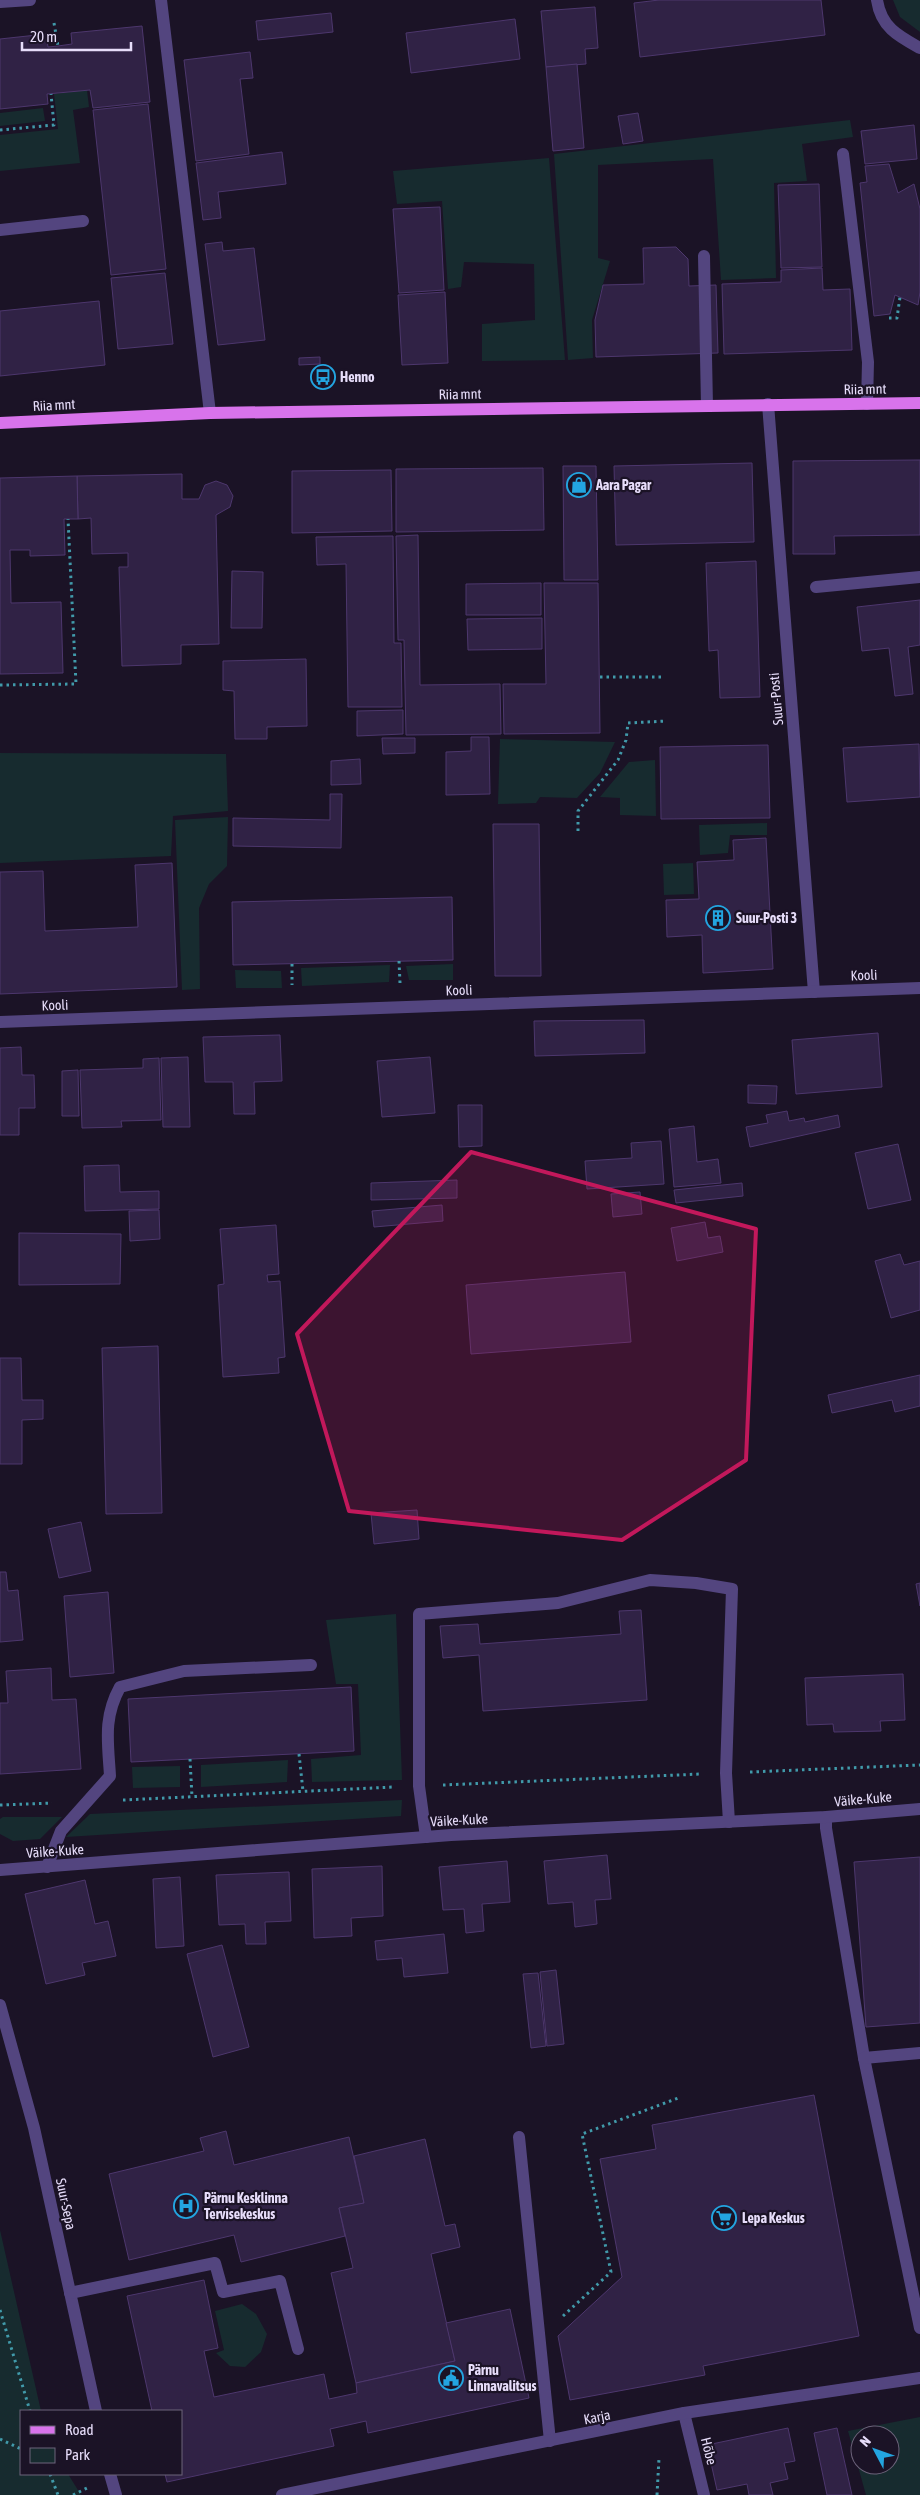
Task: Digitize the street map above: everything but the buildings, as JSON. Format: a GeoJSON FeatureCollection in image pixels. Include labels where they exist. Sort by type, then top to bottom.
{"type":"FeatureCollection","features":[{"type":"Feature","properties":{"kind":"main road","name":"Riia mnt"},"geometry":{"type":"LineString","coordinates":[[0,423],[210,413],[920,402]]}},
{"type":"Feature","properties":{"kind":"street"},"geometry":{"type":"LineString","coordinates":[[0,2],[30,0]]}},
{"type":"Feature","properties":{"kind":"street"},"geometry":{"type":"LineString","coordinates":[[161,0],[210,413]]}},
{"type":"Feature","properties":{"kind":"street"},"geometry":{"type":"LineString","coordinates":[[878,0],[879,14],[889,29],[920,48]]}},
{"type":"Feature","properties":{"kind":"street"},"geometry":{"type":"LineString","coordinates":[[844,154],[868,362],[868,404]]}},
{"type":"Feature","properties":{"kind":"street"},"geometry":{"type":"LineString","coordinates":[[0,230],[83,221]]}},
{"type":"Feature","properties":{"kind":"street"},"geometry":{"type":"LineString","coordinates":[[704,256],[707,406]]}},
{"type":"Feature","properties":{"kind":"street","name":"Suur-Posti"},"geometry":{"type":"LineString","coordinates":[[768,404],[814,992]]}},
{"type":"Feature","properties":{"kind":"street"},"geometry":{"type":"LineString","coordinates":[[816,587],[920,577]]}},
{"type":"Feature","properties":{"kind":"street","name":"Kooli"},"geometry":{"type":"LineString","coordinates":[[0,1022],[920,988]]}},
{"type":"Feature","properties":{"kind":"street"},"geometry":{"type":"LineString","coordinates":[[426,1837],[419,1786],[419,1614],[558,1603],[650,1580],[696,1583],[732,1590],[726,1773],[728,1822]]}},
{"type":"Feature","properties":{"kind":"street"},"geometry":{"type":"LineString","coordinates":[[47,1867],[61,1831],[110,1776],[107,1726],[111,1704],[120,1686],[184,1671],[311,1666]]}},
{"type":"Feature","properties":{"kind":"street","name":"Väike-Kuke"},"geometry":{"type":"LineString","coordinates":[[0,1870],[426,1837],[826,1817],[920,1809]]}},
{"type":"Feature","properties":{"kind":"street"},"geometry":{"type":"LineString","coordinates":[[826,1817],[826,1828],[864,2058],[920,2328]]}},
{"type":"Feature","properties":{"kind":"street","name":"Suur-Sepa"},"geometry":{"type":"LineString","coordinates":[[0,2005],[34,2128],[96,2410]]}},
{"type":"Feature","properties":{"kind":"street"},"geometry":{"type":"LineString","coordinates":[[864,2058],[920,2054]]}},
{"type":"Feature","properties":{"kind":"street"},"geometry":{"type":"LineString","coordinates":[[519,2137],[550,2441]]}},
{"type":"Feature","properties":{"kind":"street"},"geometry":{"type":"LineString","coordinates":[[70,2293],[215,2263],[224,2292],[280,2280],[298,2349]]}},
{"type":"Feature","properties":{"kind":"street","name":"Karja"},"geometry":{"type":"LineString","coordinates":[[282,2495],[684,2413],[920,2378]]}},
{"type":"Feature","properties":{"kind":"street","name":"Hõbe"},"geometry":{"type":"LineString","coordinates":[[684,2413],[704,2495]]}},
{"type":"Feature","properties":{"kind":"street"},"geometry":{"type":"LineString","coordinates":[[110,2475],[116,2495]]}},
{"type":"Feature","properties":{"kind":"path"},"geometry":{"type":"LineString","coordinates":[[54,23],[58,46]]}},
{"type":"Feature","properties":{"kind":"path"},"geometry":{"type":"LineString","coordinates":[[0,130],[54,125],[51,94]]}},
{"type":"Feature","properties":{"kind":"path"},"geometry":{"type":"LineString","coordinates":[[0,685],[76,684],[68,519]]}},
{"type":"Feature","properties":{"kind":"path"},"geometry":{"type":"LineString","coordinates":[[600,677],[665,677]]}},
{"type":"Feature","properties":{"kind":"path"},"geometry":{"type":"LineString","coordinates":[[578,831],[578,811],[618,760],[626,740],[628,723],[666,721]]}},
{"type":"Feature","properties":{"kind":"path"},"geometry":{"type":"LineString","coordinates":[[399,961],[400,988]]}},
{"type":"Feature","properties":{"kind":"path"},"geometry":{"type":"LineString","coordinates":[[292,964],[293,992]]}},
{"type":"Feature","properties":{"kind":"path"},"geometry":{"type":"LineString","coordinates":[[299,1754],[303,1791]]}},
{"type":"Feature","properties":{"kind":"path"},"geometry":{"type":"LineString","coordinates":[[190,1759],[192,1796]]}},
{"type":"Feature","properties":{"kind":"path"},"geometry":{"type":"LineString","coordinates":[[0,1805],[920,1765]]}},
{"type":"Feature","properties":{"kind":"path"},"geometry":{"type":"LineString","coordinates":[[557,2321],[611,2272],[582,2134],[681,2096]]}},
{"type":"Feature","properties":{"kind":"path"},"geometry":{"type":"LineString","coordinates":[[0,2310],[30,2410]]}},
{"type":"Feature","properties":{"kind":"path"},"geometry":{"type":"LineString","coordinates":[[0,2439],[20,2449]]}},
{"type":"Feature","properties":{"kind":"path"},"geometry":{"type":"LineString","coordinates":[[657,2495],[659,2458]]}},
{"type":"Feature","properties":{"kind":"path"},"geometry":{"type":"LineString","coordinates":[[50,2475],[58,2495]]}},
{"type":"Feature","properties":{"kind":"path"},"geometry":{"type":"LineString","coordinates":[[73,2495],[87,2488]]}},
{"type":"Feature","properties":{"kind":"highlighted area"},"geometry":{"type":"Polygon","coordinates":[[[471,1152],[756,1229],[746,1460],[622,1540],[349,1511],[297,1334],[471,1152]]]}},
{"type":"Feature","properties":{"kind":"green space"},"geometry":{"type":"Polygon","coordinates":[[[893,0],[920,0],[920,32],[900,17],[893,0]]]}},
{"type":"Feature","properties":{"kind":"green space"},"geometry":{"type":"Polygon","coordinates":[[[87,90],[89,107],[73,110],[80,163],[0,171],[0,135],[58,129],[54,94],[87,90]]]}},
{"type":"Feature","properties":{"kind":"green space"},"geometry":{"type":"Polygon","coordinates":[[[43,108],[45,121],[0,126],[0,113],[43,108]]]}},
{"type":"Feature","properties":{"kind":"green space"},"geometry":{"type":"Polygon","coordinates":[[[850,120],[853,137],[802,144],[807,181],[774,183],[776,278],[721,280],[713,159],[598,165],[598,258],[610,261],[592,320],[593,358],[568,360],[554,154],[850,120]]]}},
{"type":"Feature","properties":{"kind":"green space"},"geometry":{"type":"Polygon","coordinates":[[[549,158],[565,360],[482,361],[482,324],[535,320],[534,264],[464,262],[461,287],[448,289],[442,201],[397,204],[393,171],[549,158]]]}},
{"type":"Feature","properties":{"kind":"green space"},"geometry":{"type":"Polygon","coordinates":[[[500,739],[615,742],[600,773],[577,798],[540,797],[536,803],[498,804],[500,739]]]}},
{"type":"Feature","properties":{"kind":"green space"},"geometry":{"type":"Polygon","coordinates":[[[0,753],[226,754],[228,811],[173,816],[171,856],[0,863],[0,753]]]}},
{"type":"Feature","properties":{"kind":"green space"},"geometry":{"type":"Polygon","coordinates":[[[655,760],[656,816],[620,815],[620,798],[600,797],[629,762],[655,760]]]}},
{"type":"Feature","properties":{"kind":"green space"},"geometry":{"type":"Polygon","coordinates":[[[228,817],[227,866],[209,884],[199,908],[200,989],[182,990],[175,820],[228,817]]]}},
{"type":"Feature","properties":{"kind":"green space"},"geometry":{"type":"Polygon","coordinates":[[[767,823],[767,835],[730,835],[728,853],[700,855],[699,825],[767,823]]]}},
{"type":"Feature","properties":{"kind":"green space"},"geometry":{"type":"Polygon","coordinates":[[[693,863],[694,894],[664,895],[663,864],[693,863]]]}},
{"type":"Feature","properties":{"kind":"green space"},"geometry":{"type":"Polygon","coordinates":[[[453,964],[453,980],[409,980],[406,966],[453,964]]]}},
{"type":"Feature","properties":{"kind":"green space"},"geometry":{"type":"Polygon","coordinates":[[[390,965],[389,982],[302,986],[301,968],[390,965]]]}},
{"type":"Feature","properties":{"kind":"green space"},"geometry":{"type":"Polygon","coordinates":[[[235,970],[281,971],[282,988],[236,988],[235,970]]]}},
{"type":"Feature","properties":{"kind":"green space"},"geometry":{"type":"Polygon","coordinates":[[[396,1614],[402,1780],[312,1782],[311,1759],[361,1755],[358,1684],[336,1684],[326,1620],[396,1614]]]}},
{"type":"Feature","properties":{"kind":"green space"},"geometry":{"type":"Polygon","coordinates":[[[288,1760],[287,1782],[201,1787],[201,1765],[288,1760]]]}},
{"type":"Feature","properties":{"kind":"green space"},"geometry":{"type":"Polygon","coordinates":[[[180,1766],[180,1787],[133,1788],[132,1767],[180,1766]]]}},
{"type":"Feature","properties":{"kind":"green space"},"geometry":{"type":"Polygon","coordinates":[[[402,1800],[401,1816],[66,1837],[90,1814],[402,1800]]]}},
{"type":"Feature","properties":{"kind":"green space"},"geometry":{"type":"Polygon","coordinates":[[[3,1817],[62,1817],[40,1839],[13,1841],[0,1834],[0,1819],[3,1817]]]}},
{"type":"Feature","properties":{"kind":"green space"},"geometry":{"type":"Polygon","coordinates":[[[0,2230],[41,2410],[20,2410],[20,2475],[69,2475],[81,2495],[0,2495],[0,2230]]]}},
{"type":"Feature","properties":{"kind":"green space"},"geometry":{"type":"Polygon","coordinates":[[[242,2304],[256,2314],[267,2334],[261,2352],[245,2367],[230,2366],[216,2353],[224,2350],[215,2311],[242,2304]]]}},
{"type":"Feature","properties":{"kind":"green space"},"geometry":{"type":"Polygon","coordinates":[[[920,2417],[920,2495],[866,2495],[860,2475],[900,2475],[900,2425],[879,2425],[920,2417]]]}},
{"type":"Feature","properties":{"kind":"place","name":"Henno"},"geometry":{"type":"Point","coordinates":[323,377]}},
{"type":"Feature","properties":{"kind":"place","name":"Aara Pagar"},"geometry":{"type":"Point","coordinates":[579,485]}},
{"type":"Feature","properties":{"kind":"place","name":"Suur-Posti 3"},"geometry":{"type":"Point","coordinates":[718,918]}},
{"type":"Feature","properties":{"kind":"place","name":"Pärnu Kesklinna Tervisekeskus"},"geometry":{"type":"Point","coordinates":[186,2206]}},
{"type":"Feature","properties":{"kind":"place","name":"Lepa Keskus"},"geometry":{"type":"Point","coordinates":[724,2218]}},
{"type":"Feature","properties":{"kind":"place","name":"Pärnu Linnavalitsus"},"geometry":{"type":"Point","coordinates":[451,2378]}}]}
